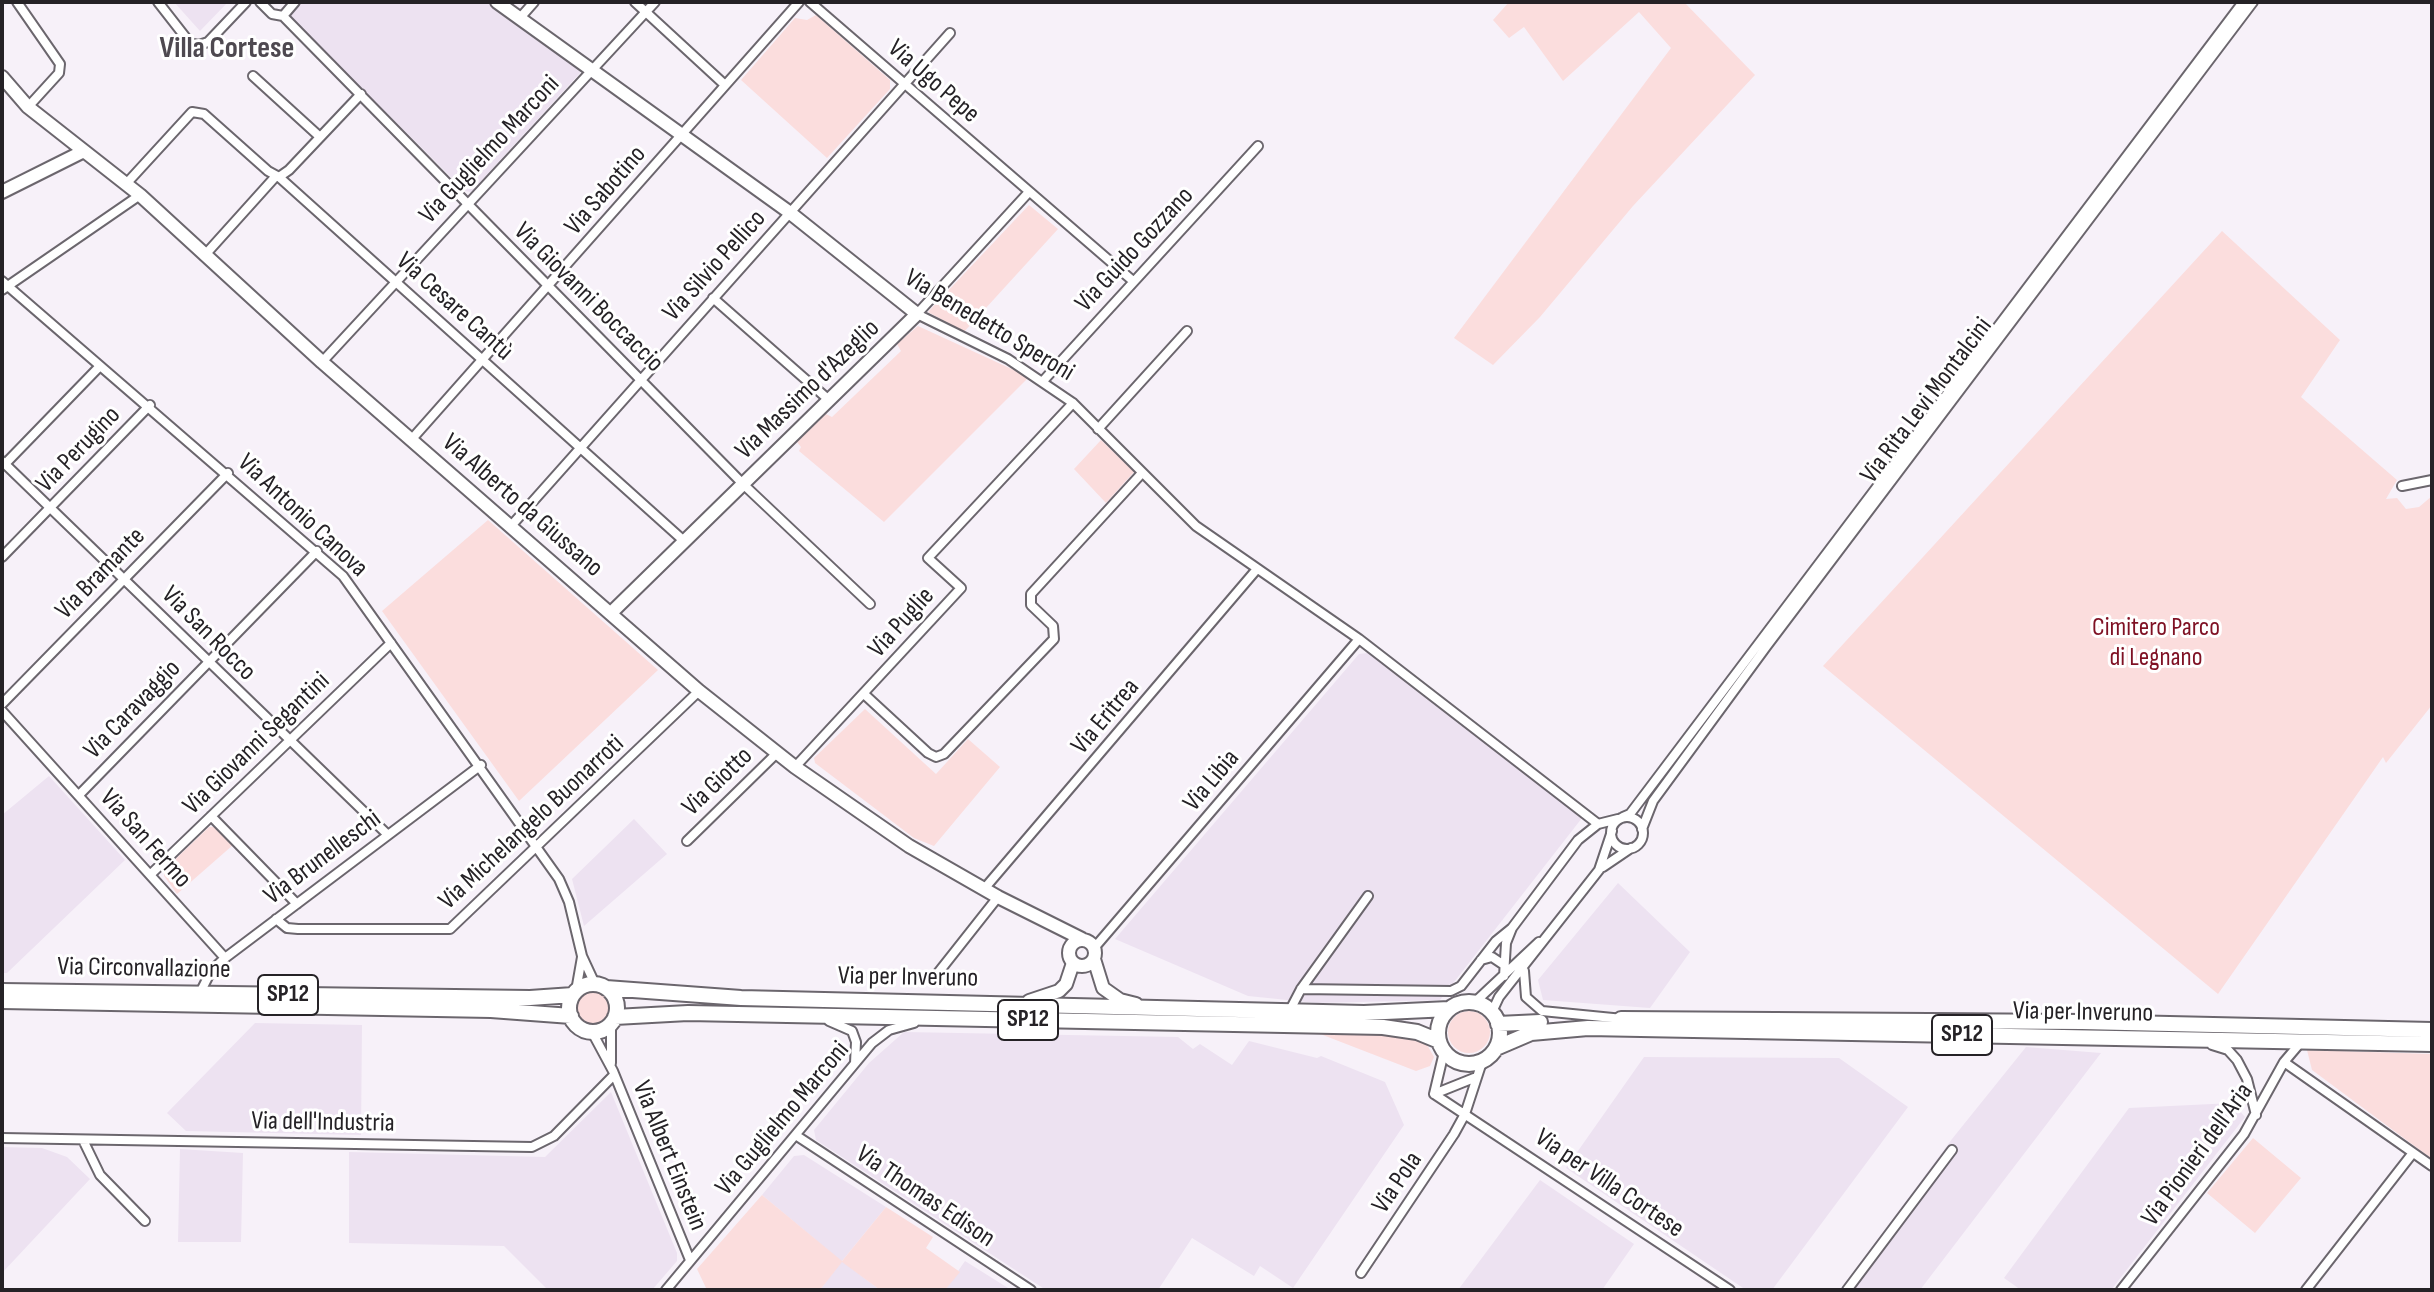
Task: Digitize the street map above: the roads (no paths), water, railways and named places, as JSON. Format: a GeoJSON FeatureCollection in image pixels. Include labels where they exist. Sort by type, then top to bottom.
{"type":"FeatureCollection","features":[{"type":"Feature","properties":{"kind":"main road","name":"Via per Inveruno"},"geometry":{"type":"LineString","coordinates":[[601,986],[712,998],[1377,1013],[1449,1009]]}},
{"type":"Feature","properties":{"kind":"main road"},"geometry":{"type":"LineString","coordinates":[[601,986],[617,1004],[613,1021],[592,1032],[579,1027],[571,1016],[574,993],[601,986]]}},
{"type":"Feature","properties":{"kind":"main road","name":"Via Circonvallazione"},"geometry":{"type":"LineString","coordinates":[[2,991],[530,998],[574,993]]}},
{"type":"Feature","properties":{"kind":"main road","name":"Via Circonvallazione"},"geometry":{"type":"LineString","coordinates":[[2,1001],[491,1010],[571,1016]]}},
{"type":"Feature","properties":{"kind":"main road"},"geometry":{"type":"LineString","coordinates":[[1474,1003],[1495,1018],[1496,1048],[1482,1062],[1461,1063],[1442,1047],[1439,1024],[1449,1009],[1474,1003]]}},
{"type":"Feature","properties":{"kind":"main road","name":"Via per Inveruno"},"geometry":{"type":"LineString","coordinates":[[613,1021],[656,1013],[1383,1027],[1417,1032],[1442,1047]]}},
{"type":"Feature","properties":{"kind":"main road","name":"Via per Inveruno"},"geometry":{"type":"LineString","coordinates":[[1495,1018],[2082,1022],[2432,1030]]}},
{"type":"Feature","properties":{"kind":"main road","name":"Via per Inveruno"},"geometry":{"type":"LineString","coordinates":[[1496,1048],[1531,1033],[1588,1028],[2432,1044]]}},
{"type":"Feature","properties":{"kind":"street"},"geometry":{"type":"LineString","coordinates":[[17,2],[60,64],[59,73],[28,107]]}},
{"type":"Feature","properties":{"kind":"street"},"geometry":{"type":"LineString","coordinates":[[158,2],[190,43],[199,45],[208,42],[246,2]]}},
{"type":"Feature","properties":{"kind":"street","name":"Via Giovanni Boccaccio"},"geometry":{"type":"LineString","coordinates":[[260,2],[272,14],[283,16],[743,484],[870,604]]}},
{"type":"Feature","properties":{"kind":"street"},"geometry":{"type":"LineString","coordinates":[[283,16],[295,2]]}},
{"type":"Feature","properties":{"kind":"street","name":"Via Benedetto Speroni"},"geometry":{"type":"LineString","coordinates":[[497,2],[789,212],[917,314],[1008,359],[1073,403],[1196,526],[1359,639],[1598,824]]}},
{"type":"Feature","properties":{"kind":"street"},"geometry":{"type":"LineString","coordinates":[[519,19],[534,2]]}},
{"type":"Feature","properties":{"kind":"street"},"geometry":{"type":"LineString","coordinates":[[635,2],[725,85]]}},
{"type":"Feature","properties":{"kind":"street","name":"Via Guglielmo Marconi"},"geometry":{"type":"LineString","coordinates":[[322,362],[655,2]]}},
{"type":"Feature","properties":{"kind":"street","name":"Via Sabotino"},"geometry":{"type":"LineString","coordinates":[[411,440],[550,287],[799,2]]}},
{"type":"Feature","properties":{"kind":"street","name":"Via Ugo Pepe"},"geometry":{"type":"LineString","coordinates":[[810,2],[1133,281]]}},
{"type":"Feature","properties":{"kind":"street","name":"Via Rita Levi Montalcini"},"geometry":{"type":"LineString","coordinates":[[1621,818],[1639,802],[2243,2]]}},
{"type":"Feature","properties":{"kind":"street","name":"Via Rita Levi Montalcini"},"geometry":{"type":"LineString","coordinates":[[1642,829],[1653,801],[1766,647],[2253,2]]}},
{"type":"Feature","properties":{"kind":"street","name":"Via Silvio Pellico"},"geometry":{"type":"LineString","coordinates":[[511,526],[950,33]]}},
{"type":"Feature","properties":{"kind":"street"},"geometry":{"type":"LineString","coordinates":[[253,76],[320,137]]}},
{"type":"Feature","properties":{"kind":"street","name":"Via Alberto da Giussano"},"geometry":{"type":"LineString","coordinates":[[2,77],[28,107],[140,195],[322,362],[699,691],[795,767],[909,846],[998,897],[1082,939],[1094,953]]}},
{"type":"Feature","properties":{"kind":"street"},"geometry":{"type":"LineString","coordinates":[[204,256],[278,176],[361,94]]}},
{"type":"Feature","properties":{"kind":"street","name":"Via Cesare Cantù"},"geometry":{"type":"LineString","coordinates":[[126,184],[192,112],[204,114],[278,176],[684,541]]}},
{"type":"Feature","properties":{"kind":"street","name":"Via Guido Gozzano"},"geometry":{"type":"LineString","coordinates":[[1043,381],[1258,146]]}},
{"type":"Feature","properties":{"kind":"street"},"geometry":{"type":"LineString","coordinates":[[2,192],[84,151]]}},
{"type":"Feature","properties":{"kind":"street","name":"Via Massimo d'Azeglio"},"geometry":{"type":"LineString","coordinates":[[612,612],[917,314],[1028,193]]}},
{"type":"Feature","properties":{"kind":"street"},"geometry":{"type":"LineString","coordinates":[[3,285],[140,195]]}},
{"type":"Feature","properties":{"kind":"street","name":"Via Antonio Canova"},"geometry":{"type":"LineString","coordinates":[[3,285],[150,405],[343,576],[481,765],[559,879],[569,902],[582,956],[601,986]]}},
{"type":"Feature","properties":{"kind":"street"},"geometry":{"type":"LineString","coordinates":[[713,298],[829,400]]}},
{"type":"Feature","properties":{"kind":"street"},"geometry":{"type":"LineString","coordinates":[[1098,429],[1187,331]]}},
{"type":"Feature","properties":{"kind":"street"},"geometry":{"type":"LineString","coordinates":[[4,463],[100,366]]}},
{"type":"Feature","properties":{"kind":"street","name":"Via Puglie"},"geometry":{"type":"LineString","coordinates":[[795,767],[961,588],[928,558],[1073,403]]}},
{"type":"Feature","properties":{"kind":"street","name":"Via Perugino"},"geometry":{"type":"LineString","coordinates":[[2,557],[150,405]]}},
{"type":"Feature","properties":{"kind":"street","name":"Via San Rocco"},"geometry":{"type":"LineString","coordinates":[[4,463],[387,834]]}},
{"type":"Feature","properties":{"kind":"street","name":"Via Bramante"},"geometry":{"type":"LineString","coordinates":[[2,704],[228,473]]}},
{"type":"Feature","properties":{"kind":"street"},"geometry":{"type":"LineString","coordinates":[[864,694],[928,753],[936,757],[944,754],[1054,639],[1053,626],[1031,605],[1031,594],[1142,473]]}},
{"type":"Feature","properties":{"kind":"street"},"geometry":{"type":"LineString","coordinates":[[2402,486],[2432,480]]}},
{"type":"Feature","properties":{"kind":"street","name":"Via Caravaggio"},"geometry":{"type":"LineString","coordinates":[[79,795],[317,551]]}},
{"type":"Feature","properties":{"kind":"street","name":"Via Eritrea"},"geometry":{"type":"LineString","coordinates":[[984,889],[1257,569]]}},
{"type":"Feature","properties":{"kind":"street","name":"Via Libia"},"geometry":{"type":"LineString","coordinates":[[1094,953],[1359,639]]}},
{"type":"Feature","properties":{"kind":"street","name":"Via Giovanni Segantini"},"geometry":{"type":"LineString","coordinates":[[151,874],[391,643]]}},
{"type":"Feature","properties":{"kind":"street","name":"Via Michelangelo Buonarroti"},"geometry":{"type":"LineString","coordinates":[[276,919],[287,928],[298,929],[450,929],[699,691]]}},
{"type":"Feature","properties":{"kind":"street","name":"Via San Fermo"},"geometry":{"type":"LineString","coordinates":[[2,711],[225,958]]}},
{"type":"Feature","properties":{"kind":"street","name":"Via Giotto"},"geometry":{"type":"LineString","coordinates":[[687,841],[778,752]]}},
{"type":"Feature","properties":{"kind":"street","name":"Via Brunelleschi"},"geometry":{"type":"LineString","coordinates":[[200,993],[211,971],[225,958],[481,765]]}},
{"type":"Feature","properties":{"kind":"street"},"geometry":{"type":"LineString","coordinates":[[211,816],[297,904]]}},
{"type":"Feature","properties":{"kind":"street"},"geometry":{"type":"LineString","coordinates":[[1599,870],[1612,831],[1621,818]]}},
{"type":"Feature","properties":{"kind":"street"},"geometry":{"type":"LineString","coordinates":[[1495,1018],[1499,997],[1525,968],[1599,870],[1639,842],[1642,829],[1633,818],[1598,824],[1578,840],[1512,928],[1504,976]]}},
{"type":"Feature","properties":{"kind":"street"},"geometry":{"type":"LineString","coordinates":[[1612,831],[1617,845],[1631,848]]}},
{"type":"Feature","properties":{"kind":"street"},"geometry":{"type":"LineString","coordinates":[[1290,1010],[1301,989],[1368,896]]}},
{"type":"Feature","properties":{"kind":"street"},"geometry":{"type":"LineString","coordinates":[[934,978],[998,897]]}},
{"type":"Feature","properties":{"kind":"street","name":"Via Alberto da Giussano"},"geometry":{"type":"LineString","coordinates":[[1048,923],[1071,956]]}},
{"type":"Feature","properties":{"kind":"street"},"geometry":{"type":"LineString","coordinates":[[1301,989],[1451,991],[1461,986],[1504,932],[1512,928]]}},
{"type":"Feature","properties":{"kind":"street"},"geometry":{"type":"LineString","coordinates":[[1474,1003],[1554,928]]}},
{"type":"Feature","properties":{"kind":"street"},"geometry":{"type":"LineString","coordinates":[[1013,1004],[1059,991],[1066,984],[1074,942],[1082,939]]}},
{"type":"Feature","properties":{"kind":"street"},"geometry":{"type":"LineString","coordinates":[[1071,956],[1085,966],[1094,953]]}},
{"type":"Feature","properties":{"kind":"street"},"geometry":{"type":"LineString","coordinates":[[1094,953],[1103,988],[1120,1000],[1146,1006]]}},
{"type":"Feature","properties":{"kind":"street","name":"Via Antonio Canova"},"geometry":{"type":"LineString","coordinates":[[574,993],[582,956]]}},
{"type":"Feature","properties":{"kind":"street"},"geometry":{"type":"LineString","coordinates":[[1480,961],[1492,957],[1504,965]]}},
{"type":"Feature","properties":{"kind":"street","name":"Via per Inveruno"},"geometry":{"type":"LineString","coordinates":[[1525,968],[1522,980],[1526,997],[1542,1011],[1628,1019]]}},
{"type":"Feature","properties":{"kind":"street"},"geometry":{"type":"LineString","coordinates":[[812,1015],[852,1031],[856,1042],[854,1064]]}},
{"type":"Feature","properties":{"kind":"street","name":"Via Guglielmo Marconi"},"geometry":{"type":"LineString","coordinates":[[666,1290],[854,1064],[889,1030],[908,1024],[959,1019]]}},
{"type":"Feature","properties":{"kind":"street","name":"Via Albert Einstein"},"geometry":{"type":"LineString","coordinates":[[613,1021],[613,1071]]}},
{"type":"Feature","properties":{"kind":"street","name":"Via Albert Einstein"},"geometry":{"type":"LineString","coordinates":[[592,1032],[613,1071],[690,1260]]}},
{"type":"Feature","properties":{"kind":"street"},"geometry":{"type":"LineString","coordinates":[[2024,1036],[2046,1040],[2214,1045],[2228,1050],[2247,1079],[2256,1115]]}},
{"type":"Feature","properties":{"kind":"street","name":"Via Pionieri dell'Aria"},"geometry":{"type":"LineString","coordinates":[[2121,1290],[2256,1115],[2284,1062],[2302,1041]]}},
{"type":"Feature","properties":{"kind":"street"},"geometry":{"type":"LineString","coordinates":[[1434,1094],[1442,1047]]}},
{"type":"Feature","properties":{"kind":"street"},"geometry":{"type":"LineString","coordinates":[[1465,1114],[1474,1078],[1482,1062]]}},
{"type":"Feature","properties":{"kind":"street"},"geometry":{"type":"LineString","coordinates":[[2284,1062],[2432,1166]]}},
{"type":"Feature","properties":{"kind":"street","name":"Via dell'Industria"},"geometry":{"type":"LineString","coordinates":[[2,1138],[532,1147],[554,1136],[613,1071]]}},
{"type":"Feature","properties":{"kind":"street"},"geometry":{"type":"LineString","coordinates":[[1434,1094],[1474,1078]]}},
{"type":"Feature","properties":{"kind":"street","name":"Via per Villa Cortese"},"geometry":{"type":"LineString","coordinates":[[1434,1094],[1730,1290]]}},
{"type":"Feature","properties":{"kind":"street","name":"Via Pola"},"geometry":{"type":"LineString","coordinates":[[1361,1273],[1465,1114]]}},
{"type":"Feature","properties":{"kind":"street","name":"Via Thomas Edison"},"geometry":{"type":"LineString","coordinates":[[797,1136],[1031,1290]]}},
{"type":"Feature","properties":{"kind":"street"},"geometry":{"type":"LineString","coordinates":[[83,1140],[100,1175],[145,1221]]}},
{"type":"Feature","properties":{"kind":"street"},"geometry":{"type":"LineString","coordinates":[[1847,1290],[1952,1150]]}},
{"type":"Feature","properties":{"kind":"street"},"geometry":{"type":"LineString","coordinates":[[2306,1290],[2412,1154]]}},
{"type":"Feature","properties":{"kind":"district","name":"Villa Cortese"},"geometry":{"type":"Point","coordinates":[227,49]}},
{"type":"Feature","properties":{"kind":"park label","name":"Cimitero Parco di Legnano"},"geometry":{"type":"Point","coordinates":[2156,643]}}]}
